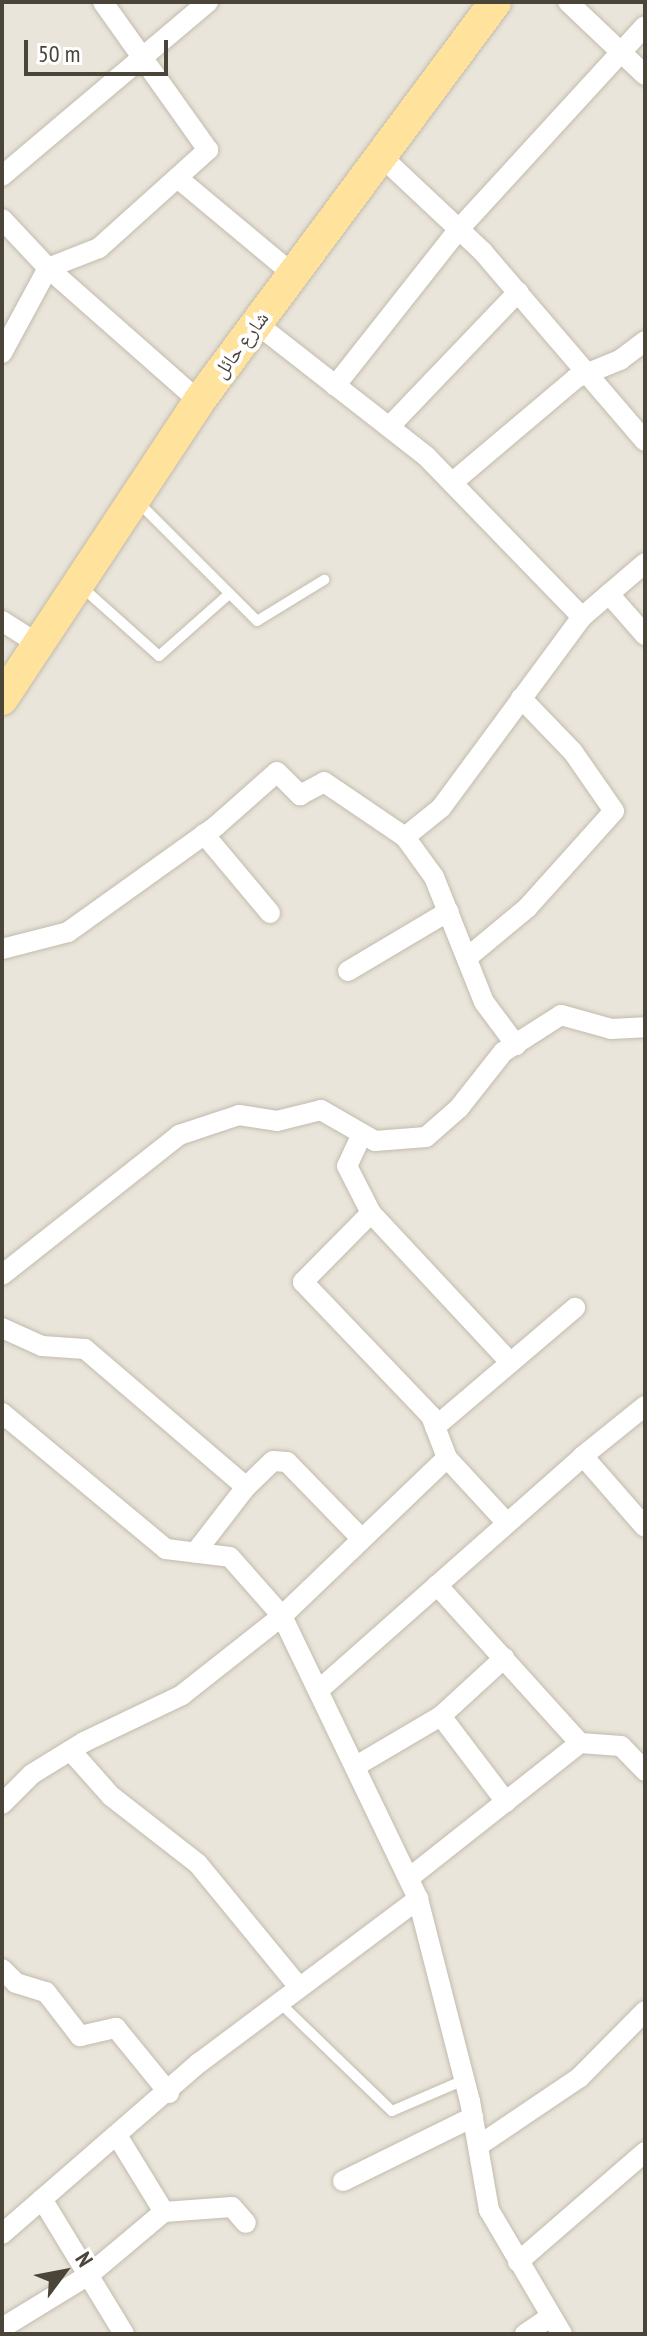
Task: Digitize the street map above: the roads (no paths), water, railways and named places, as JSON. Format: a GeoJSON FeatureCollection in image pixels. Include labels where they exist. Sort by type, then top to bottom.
{"type":"FeatureCollection","features":[{"type":"Feature","properties":{"kind":"main road","name":"شارع حائل"},"geometry":{"type":"LineString","coordinates":[[2,699],[199,401],[383,158],[495,2]]}},
{"type":"Feature","properties":{"kind":"street"},"geometry":{"type":"LineString","coordinates":[[2,353],[48,268],[99,248],[180,180],[208,150],[103,2]]}},
{"type":"Feature","properties":{"kind":"street"},"geometry":{"type":"LineString","coordinates":[[2,176],[141,55],[208,2]]}},
{"type":"Feature","properties":{"kind":"street"},"geometry":{"type":"LineString","coordinates":[[568,2],[645,75]]}},
{"type":"Feature","properties":{"kind":"street"},"geometry":{"type":"LineString","coordinates":[[335,386],[459,229],[645,26]]}},
{"type":"Feature","properties":{"kind":"street"},"geometry":{"type":"LineString","coordinates":[[383,158],[459,229],[518,292],[645,441]]}},
{"type":"Feature","properties":{"kind":"street"},"geometry":{"type":"LineString","coordinates":[[180,180],[294,275]]}},
{"type":"Feature","properties":{"kind":"street"},"geometry":{"type":"LineString","coordinates":[[2,219],[48,268],[199,401]]}},
{"type":"Feature","properties":{"kind":"street"},"geometry":{"type":"LineString","coordinates":[[389,427],[518,292]]}},
{"type":"Feature","properties":{"kind":"street"},"geometry":{"type":"LineString","coordinates":[[257,324],[389,427],[453,482],[582,617]]}},
{"type":"Feature","properties":{"kind":"street"},"geometry":{"type":"LineString","coordinates":[[453,482],[590,373],[645,341]]}},
{"type":"Feature","properties":{"kind":"street"},"geometry":{"type":"LineString","coordinates":[[405,837],[441,808],[582,617],[645,563]]}},
{"type":"Feature","properties":{"kind":"street"},"geometry":{"type":"LineString","coordinates":[[609,594],[645,635]]}},
{"type":"Feature","properties":{"kind":"street"},"geometry":{"type":"LineString","coordinates":[[2,621],[38,644]]}},
{"type":"Feature","properties":{"kind":"street"},"geometry":{"type":"LineString","coordinates":[[468,957],[527,908],[614,811],[573,752],[521,698]]}},
{"type":"Feature","properties":{"kind":"street"},"geometry":{"type":"LineString","coordinates":[[2,949],[68,932],[204,834],[277,772],[300,795],[324,782],[405,837],[449,911],[484,1002],[516,1045]]}},
{"type":"Feature","properties":{"kind":"street"},"geometry":{"type":"LineString","coordinates":[[204,834],[270,913]]}},
{"type":"Feature","properties":{"kind":"street"},"geometry":{"type":"LineString","coordinates":[[348,971],[449,911]]}},
{"type":"Feature","properties":{"kind":"street"},"geometry":{"type":"LineString","coordinates":[[2,1275],[179,1135],[239,1115],[277,1121],[321,1110],[375,1141],[426,1137],[516,1045],[561,1015],[611,1029],[645,1027]]}},
{"type":"Feature","properties":{"kind":"street"},"geometry":{"type":"LineString","coordinates":[[362,1134],[347,1166],[371,1213],[509,1361]]}},
{"type":"Feature","properties":{"kind":"street"},"geometry":{"type":"LineString","coordinates":[[371,1213],[303,1282],[435,1427],[447,1458],[507,1523]]}},
{"type":"Feature","properties":{"kind":"street"},"geometry":{"type":"LineString","coordinates":[[435,1427],[575,1308]]}},
{"type":"Feature","properties":{"kind":"street"},"geometry":{"type":"LineString","coordinates":[[2,1328],[42,1346],[85,1349],[246,1487]]}},
{"type":"Feature","properties":{"kind":"street"},"geometry":{"type":"LineString","coordinates":[[320,1689],[583,1456],[645,1406]]}},
{"type":"Feature","properties":{"kind":"street"},"geometry":{"type":"LineString","coordinates":[[2,1413],[166,1549],[230,1557],[282,1616],[320,1689],[418,1899],[473,2117],[489,2210],[556,2326],[525,2334]]}},
{"type":"Feature","properties":{"kind":"street"},"geometry":{"type":"LineString","coordinates":[[583,1456],[645,1527]]}},
{"type":"Feature","properties":{"kind":"street"},"geometry":{"type":"LineString","coordinates":[[2,1804],[32,1774],[182,1695],[282,1616],[447,1458]]}},
{"type":"Feature","properties":{"kind":"street"},"geometry":{"type":"LineString","coordinates":[[195,1553],[246,1487],[273,1461],[287,1462],[362,1539]]}},
{"type":"Feature","properties":{"kind":"street"},"geometry":{"type":"LineString","coordinates":[[437,1585],[580,1743]]}},
{"type":"Feature","properties":{"kind":"street"},"geometry":{"type":"LineString","coordinates":[[356,1766],[441,1716],[504,1658]]}},
{"type":"Feature","properties":{"kind":"street"},"geometry":{"type":"LineString","coordinates":[[441,1716],[506,1802]]}},
{"type":"Feature","properties":{"kind":"street"},"geometry":{"type":"LineString","coordinates":[[409,1878],[580,1743],[621,1746],[645,1771]]}},
{"type":"Feature","properties":{"kind":"street"},"geometry":{"type":"LineString","coordinates":[[71,1751],[111,1796],[198,1864],[299,1987]]}},
{"type":"Feature","properties":{"kind":"street"},"geometry":{"type":"LineString","coordinates":[[2,2234],[279,2002],[418,1899]]}},
{"type":"Feature","properties":{"kind":"street"},"geometry":{"type":"LineString","coordinates":[[2,1969],[16,1983],[46,1992],[80,2036],[116,2028],[169,2093]]}},
{"type":"Feature","properties":{"kind":"street"},"geometry":{"type":"LineString","coordinates":[[478,2146],[579,2078],[645,2011]]}},
{"type":"Feature","properties":{"kind":"street"},"geometry":{"type":"LineString","coordinates":[[343,2181],[473,2117]]}},
{"type":"Feature","properties":{"kind":"street"},"geometry":{"type":"LineString","coordinates":[[118,2137],[164,2212]]}},
{"type":"Feature","properties":{"kind":"street"},"geometry":{"type":"LineString","coordinates":[[518,2262],[645,2152]]}},
{"type":"Feature","properties":{"kind":"street"},"geometry":{"type":"LineString","coordinates":[[42,2199],[124,2334]]}},
{"type":"Feature","properties":{"kind":"street"},"geometry":{"type":"LineString","coordinates":[[2,2328],[90,2274],[164,2212],[232,2207],[246,2223]]}},
{"type":"Feature","properties":{"kind":"lane"},"geometry":{"type":"LineString","coordinates":[[134,498],[257,621],[324,580]]}},
{"type":"Feature","properties":{"kind":"lane"},"geometry":{"type":"LineString","coordinates":[[78,584],[159,656],[228,595]]}},
{"type":"Feature","properties":{"kind":"lane"},"geometry":{"type":"LineString","coordinates":[[279,2002],[392,2111],[464,2080]]}}]}
